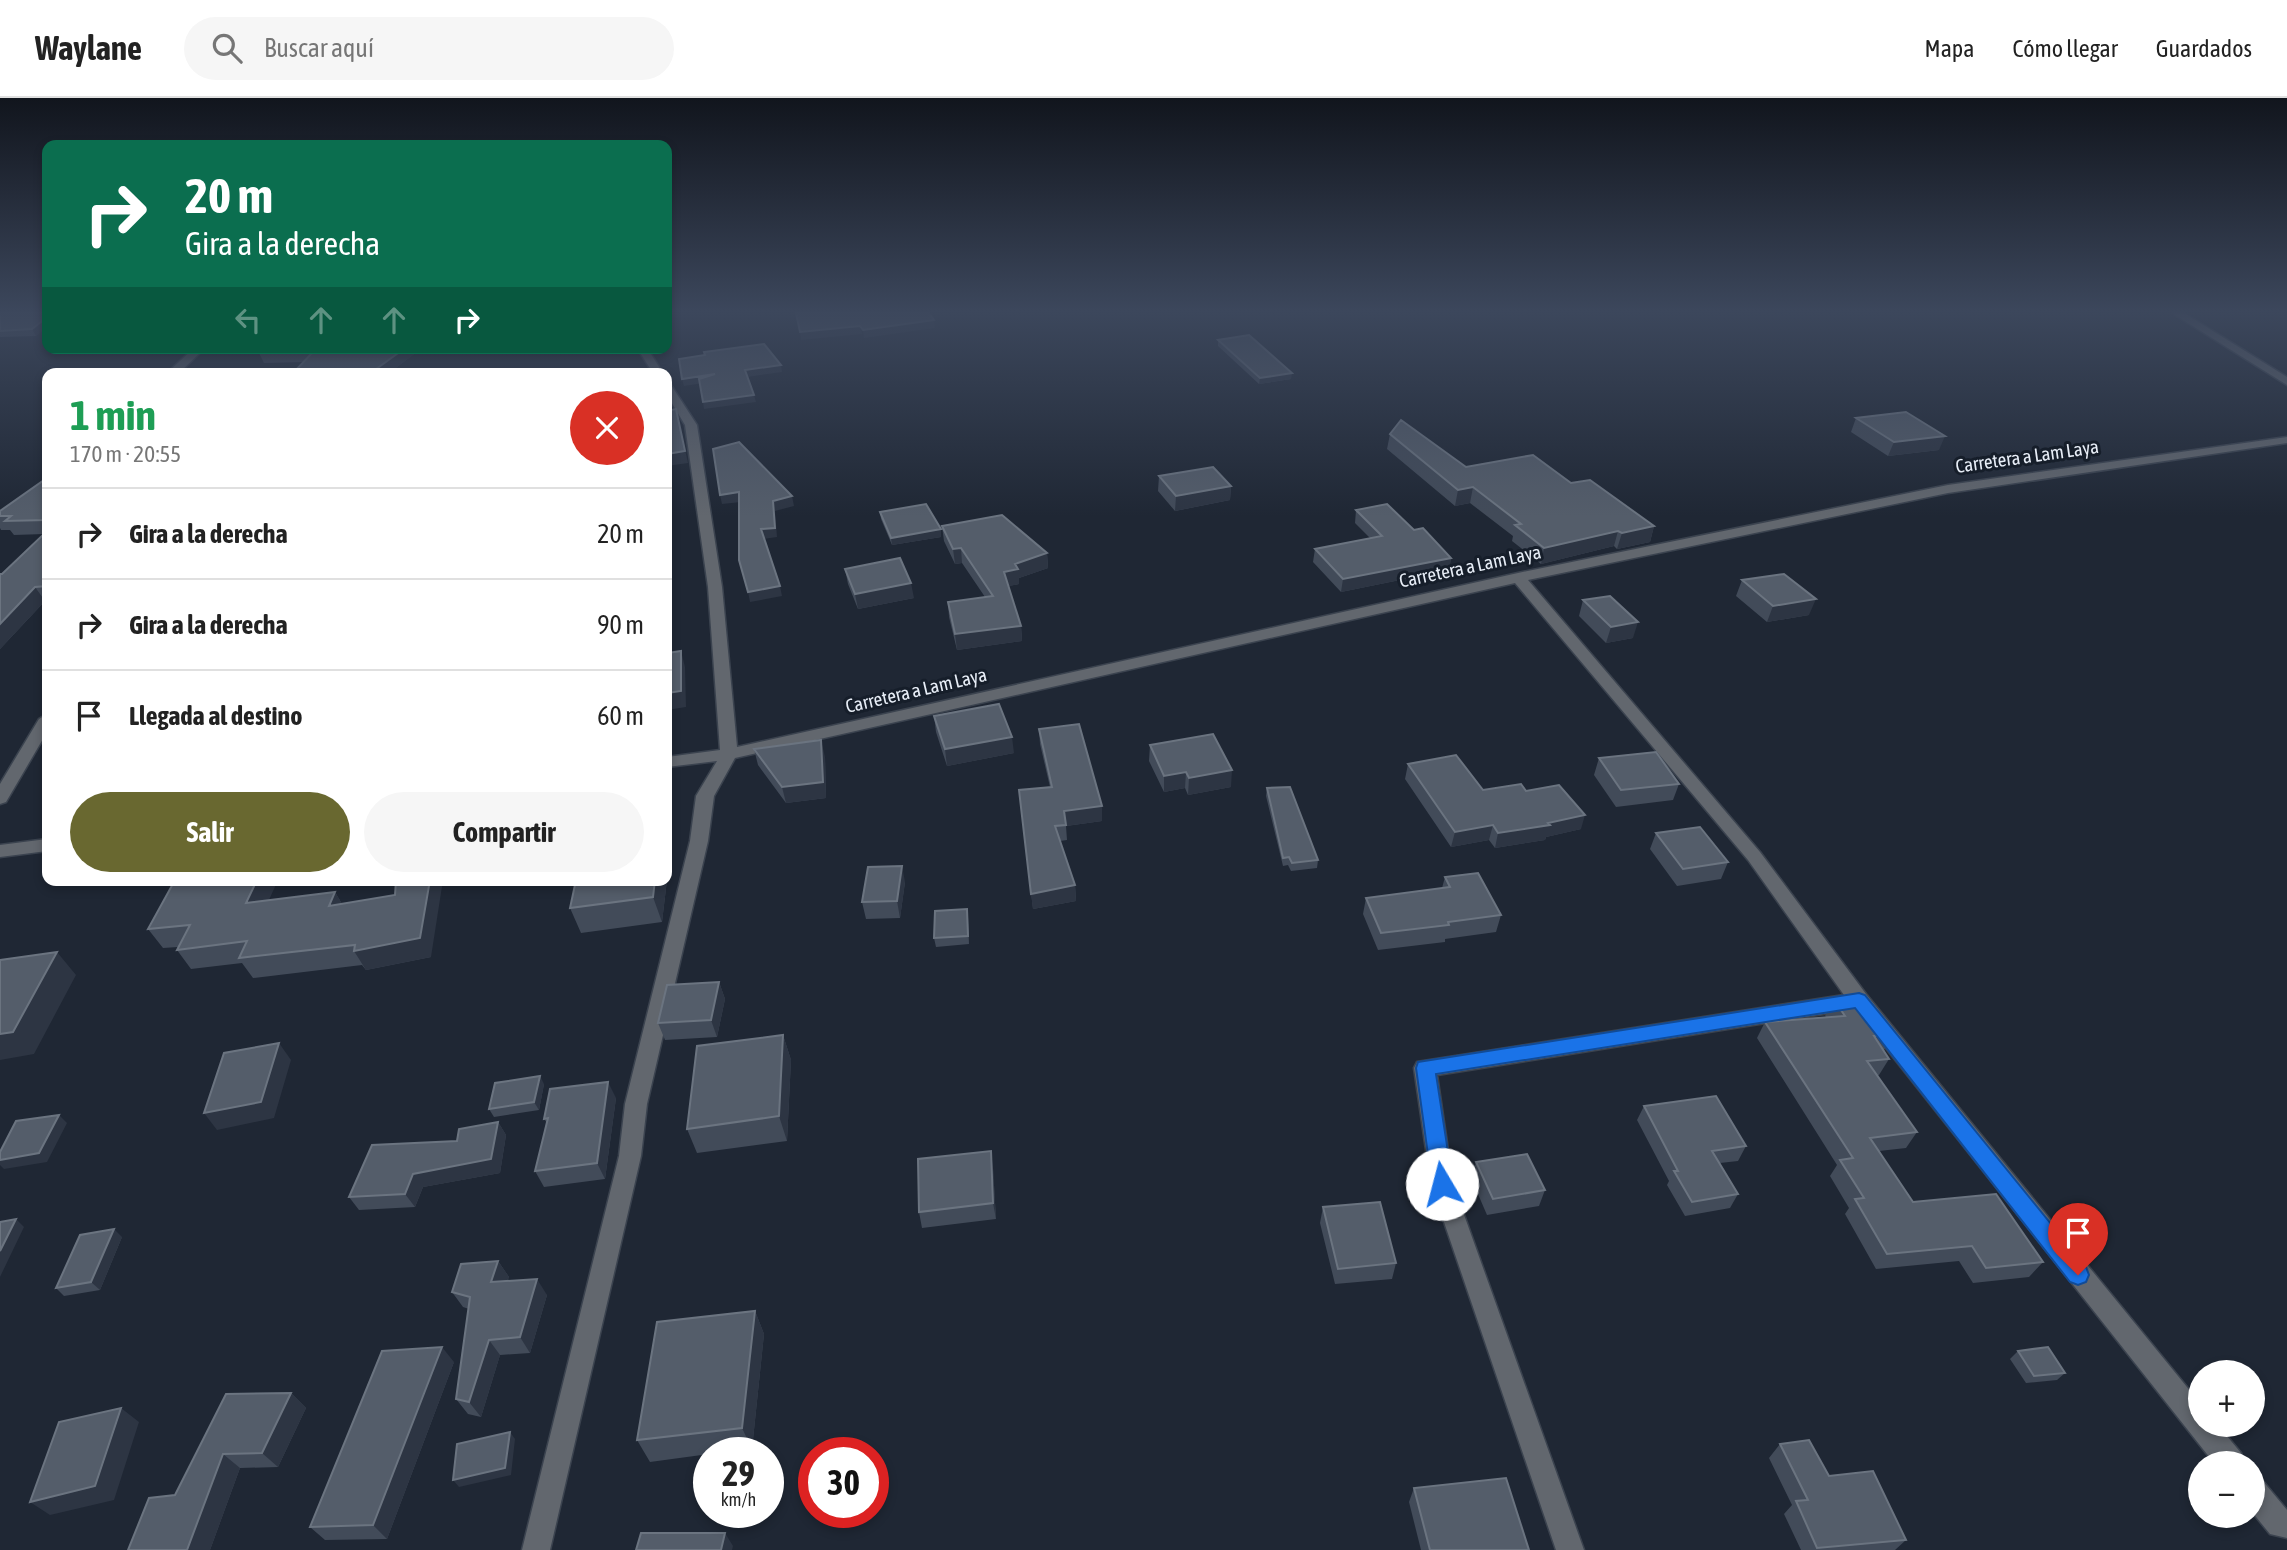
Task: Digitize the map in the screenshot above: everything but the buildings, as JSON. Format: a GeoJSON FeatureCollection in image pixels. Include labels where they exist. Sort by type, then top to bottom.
{"type":"FeatureCollection","features":[{"type":"Feature","properties":{"kind":"street"},"geometry":{"type":"LineString","coordinates":[[537,1550],[630,1156],[636,1104],[699,841],[705,796],[729,754],[715,587],[691,425],[672,395]]}},
{"type":"Feature","properties":{"kind":"street","name":"Carretera a Lam Laya"},"geometry":{"type":"LineString","coordinates":[[672,761],[729,754],[1518,577],[1948,489],[2287,440]]}},
{"type":"Feature","properties":{"kind":"street"},"geometry":{"type":"LineString","coordinates":[[1518,577],[1754,856],[1859,1000],[2221,1451]]}},
{"type":"Feature","properties":{"kind":"street"},"geometry":{"type":"LineString","coordinates":[[0,798],[42,727]]}},
{"type":"Feature","properties":{"kind":"street"},"geometry":{"type":"LineString","coordinates":[[0,851],[42,846]]}},
{"type":"Feature","properties":{"kind":"street"},"geometry":{"type":"LineString","coordinates":[[1570,1550],[1442,1184],[1425,1068],[1859,1000]]}},
{"type":"Feature","properties":{"kind":"street"},"geometry":{"type":"LineString","coordinates":[[2265,1506],[2280,1524],[2287,1524]]}},
{"type":"Feature","properties":{"kind":"route"},"geometry":{"type":"LineString","coordinates":[[1442,1184],[1425,1068],[1859,1000],[2078,1275]]}}]}
